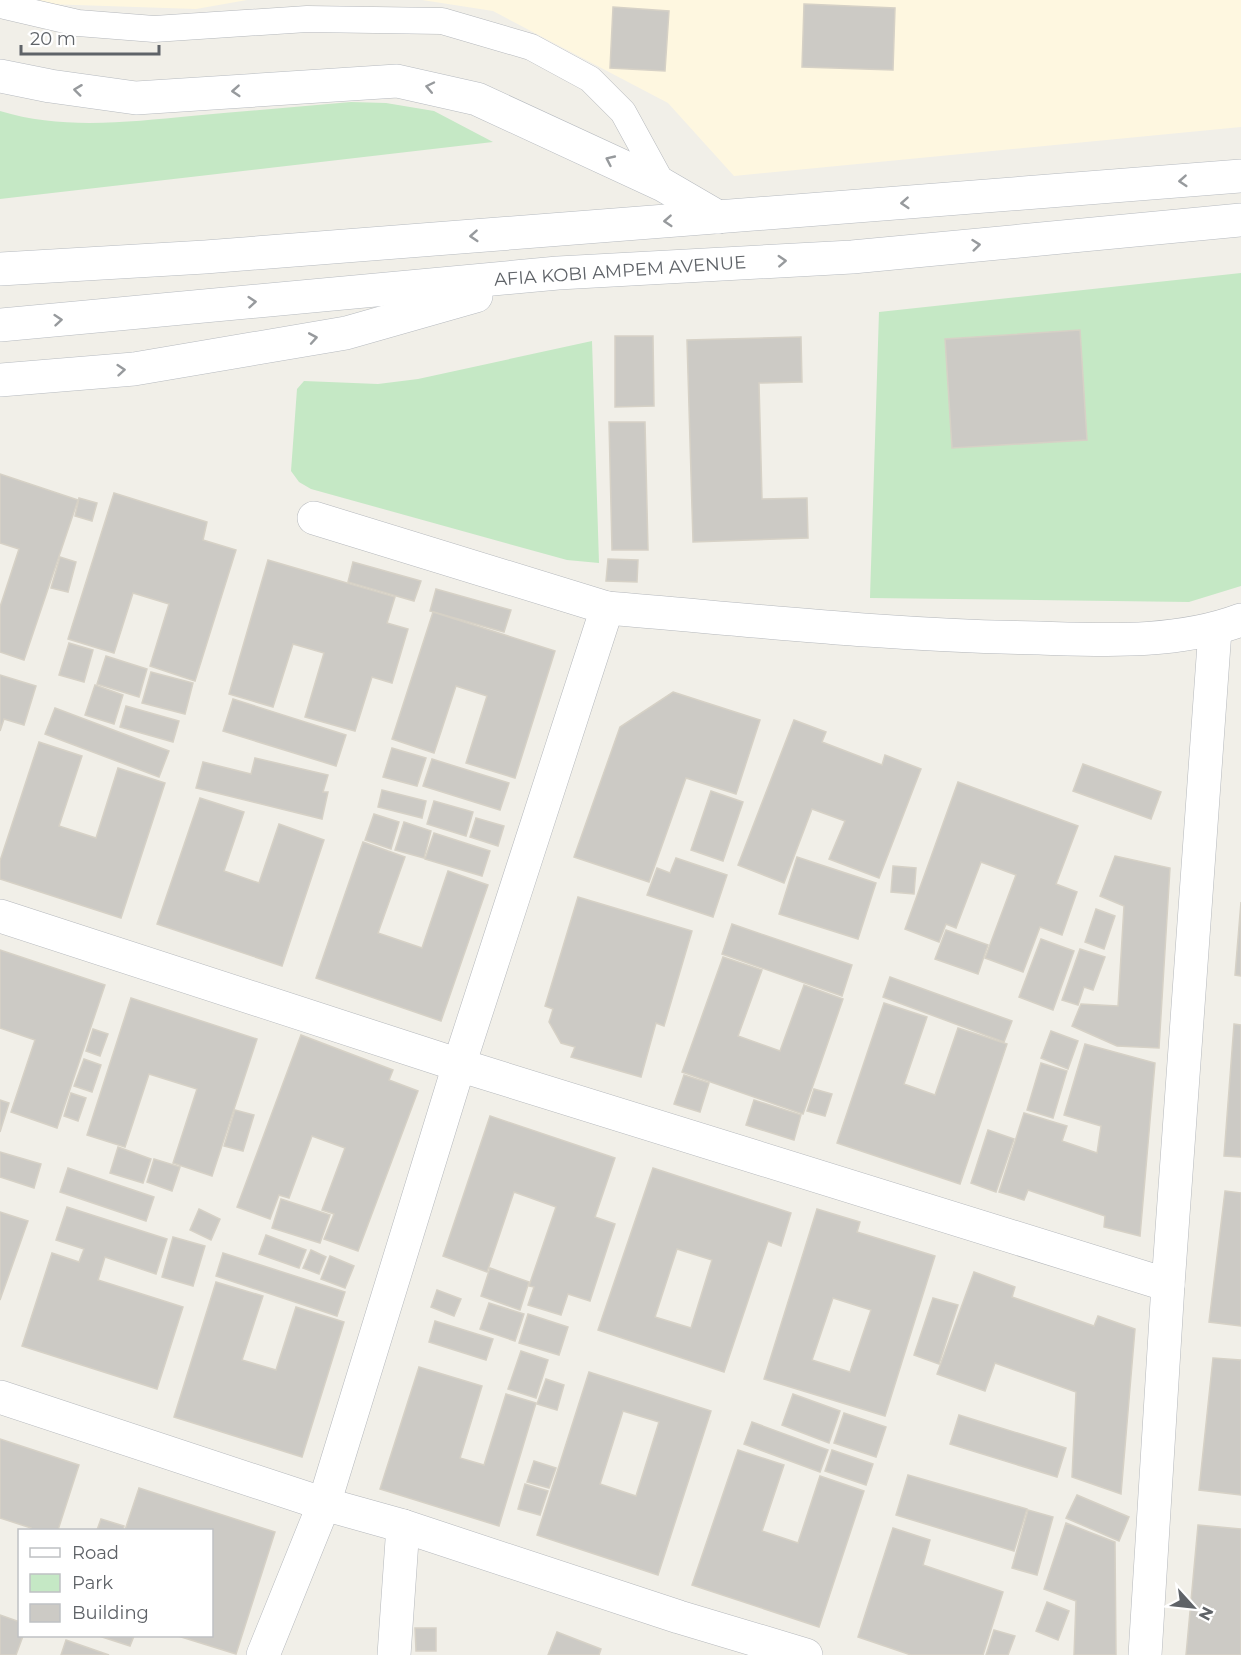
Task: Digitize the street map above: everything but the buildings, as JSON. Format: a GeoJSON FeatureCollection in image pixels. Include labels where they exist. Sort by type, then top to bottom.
{"type":"FeatureCollection","features":[{"type":"Feature","properties":{"kind":"street"},"geometry":{"type":"LineString","coordinates":[[0,76],[50,86],[136,98],[397,81],[477,99],[663,185],[718,217]]}},
{"type":"Feature","properties":{"kind":"street"},"geometry":{"type":"LineString","coordinates":[[0,269],[205,257],[1241,176]]}},
{"type":"Feature","properties":{"kind":"street","name":"AFIA KOBI AMPEM AVENUE"},"geometry":{"type":"LineString","coordinates":[[0,325],[558,273],[852,257],[1241,220]]}},
{"type":"Feature","properties":{"kind":"street"},"geometry":{"type":"LineString","coordinates":[[0,380],[134,369],[346,333],[558,273]]}},
{"type":"Feature","properties":{"kind":"street"},"geometry":{"type":"LineString","coordinates":[[314,518],[608,608],[944,637],[1130,640],[1228,625],[1168,1285],[1145,1655]]}},
{"type":"Feature","properties":{"kind":"street"},"geometry":{"type":"LineString","coordinates":[[263,1655],[324,1504],[459,1065],[608,608]]}},
{"type":"Feature","properties":{"kind":"street"},"geometry":{"type":"LineString","coordinates":[[0,916],[459,1065],[1168,1285]]}},
{"type":"Feature","properties":{"kind":"street"},"geometry":{"type":"LineString","coordinates":[[0,1397],[324,1504],[403,1526],[679,1617],[806,1655]]}},
{"type":"Feature","properties":{"kind":"street"},"geometry":{"type":"LineString","coordinates":[[394,1655],[403,1526]]}},
{"type":"Feature","properties":{"kind":"lane"},"geometry":{"type":"LineString","coordinates":[[0,5],[78,23],[154,29],[307,19],[442,21],[531,47],[590,79],[623,112],[663,185]]}},
{"type":"Feature","properties":{"kind":"shaded area"},"geometry":{"type":"Polygon","coordinates":[[[33,0],[247,0],[196,9],[46,4],[33,0]]]}},
{"type":"Feature","properties":{"kind":"shaded area"},"geometry":{"type":"Polygon","coordinates":[[[422,0],[1241,0],[1241,127],[734,176],[668,103],[493,11],[422,0]]]}},
{"type":"Feature","properties":{"kind":"green space"},"geometry":{"type":"Polygon","coordinates":[[[351,102],[386,103],[434,111],[493,142],[0,199],[0,111],[47,121],[95,123],[351,102]]]}},
{"type":"Feature","properties":{"kind":"green space"},"geometry":{"type":"Polygon","coordinates":[[[1241,273],[1241,586],[1189,602],[870,598],[879,312],[1241,273]]]}},
{"type":"Feature","properties":{"kind":"green space"},"geometry":{"type":"Polygon","coordinates":[[[592,341],[599,563],[567,560],[311,489],[299,482],[291,471],[297,389],[304,381],[378,384],[418,379],[592,341]]]}}]}
